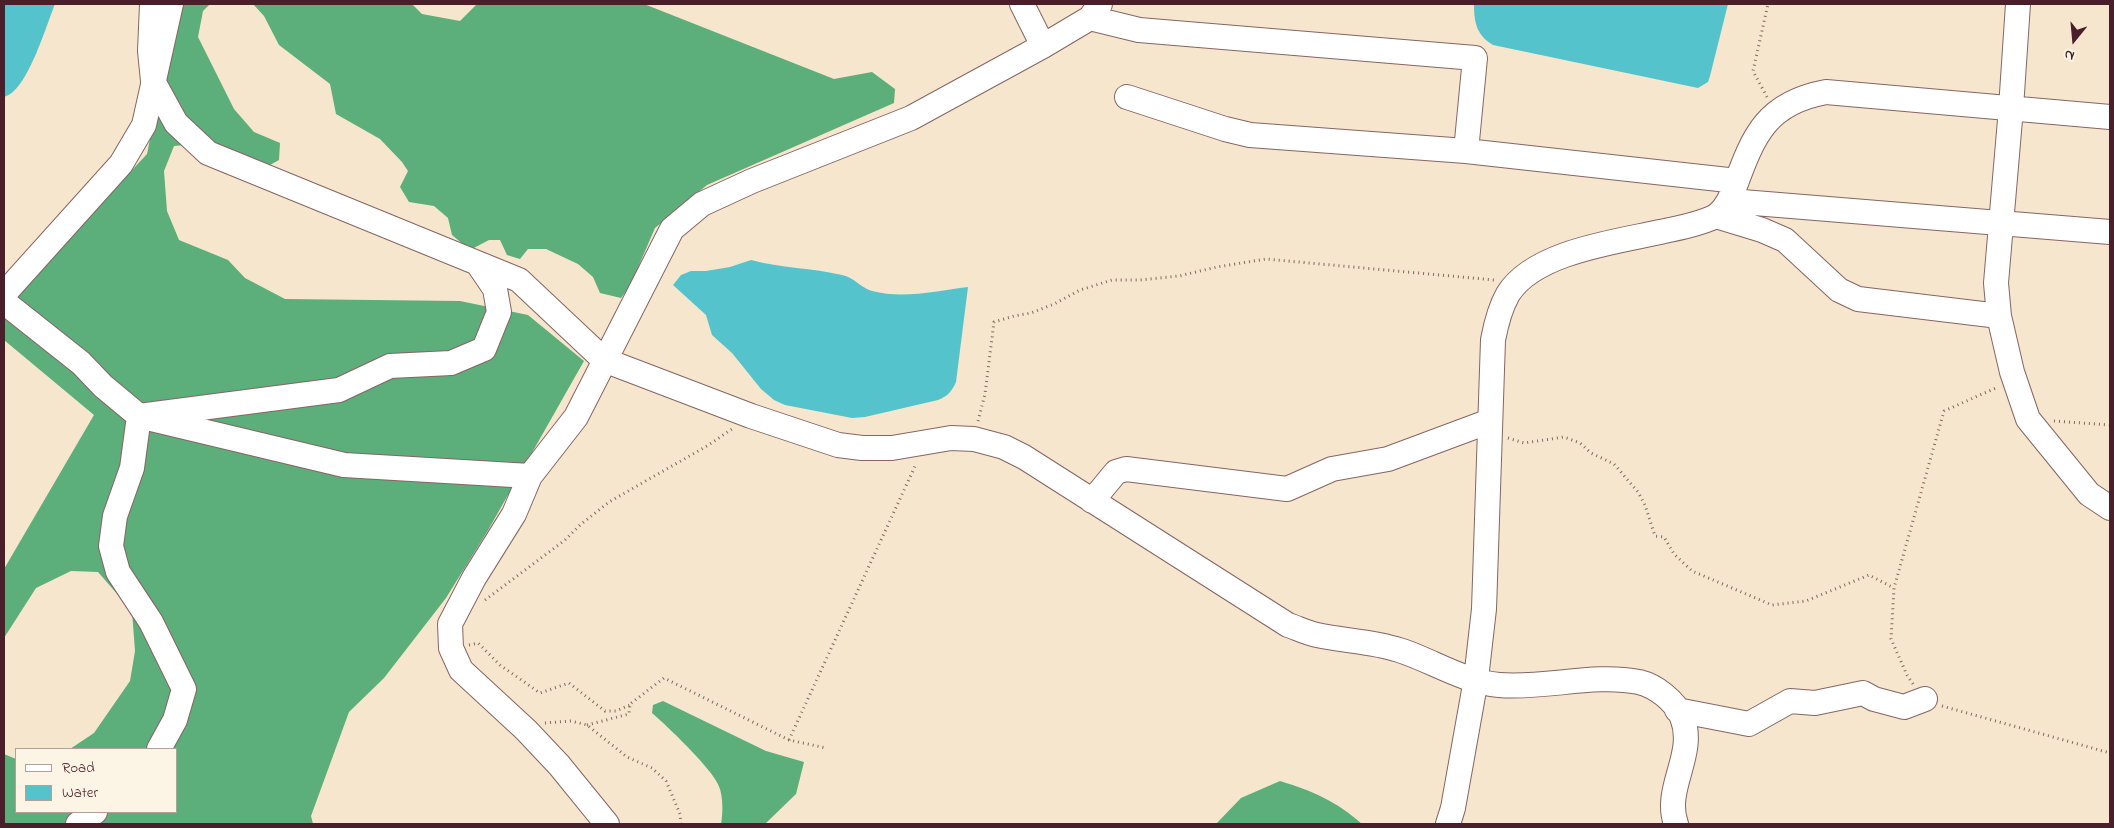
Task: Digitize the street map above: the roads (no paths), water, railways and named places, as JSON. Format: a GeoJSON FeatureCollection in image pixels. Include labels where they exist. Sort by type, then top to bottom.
{"type":"FeatureCollection","features":[{"type":"Feature","properties":{"kind":"street"},"geometry":{"type":"LineString","coordinates":[[152,4],[150,51],[153,81],[176,123],[208,153],[519,280],[604,360],[751,416],[838,445],[862,448],[892,448],[951,438],[974,439],[1004,447],[1024,457],[1288,625],[1317,635],[1366,642],[1400,650],[1452,672],[1498,685],[1617,680],[1641,682],[1657,690],[1670,700],[1682,717],[1686,732],[1686,749],[1672,800],[1673,816],[1676,824]]}},
{"type":"Feature","properties":{"kind":"street"},"geometry":{"type":"LineString","coordinates":[[4,294],[121,164],[144,125],[171,4]]}},
{"type":"Feature","properties":{"kind":"street"},"geometry":{"type":"LineString","coordinates":[[1022,4],[1043,46]]}},
{"type":"Feature","properties":{"kind":"street"},"geometry":{"type":"LineString","coordinates":[[2018,4],[1996,283],[1999,316],[2012,372],[2028,418],[2089,494],[2110,508]]}},
{"type":"Feature","properties":{"kind":"street"},"geometry":{"type":"LineString","coordinates":[[607,824],[559,765],[526,730],[461,670],[451,648],[450,624],[474,578],[514,514],[530,476],[576,416],[672,229],[702,204],[752,181],[911,118],[1043,46],[1095,11],[1140,30],[1475,58],[1466,151]]}},
{"type":"Feature","properties":{"kind":"street"},"geometry":{"type":"LineString","coordinates":[[1448,824],[1453,808],[1476,679],[1484,609],[1493,340],[1502,307],[1508,294],[1518,282],[1542,265],[1570,253],[1690,226],[1728,199],[1751,143],[1761,129],[1776,112],[1804,96],[1826,92],[2110,116]]}},
{"type":"Feature","properties":{"kind":"street"},"geometry":{"type":"LineString","coordinates":[[1127,97],[1224,129],[1250,135],[1466,151],[1728,199],[2110,232]]}},
{"type":"Feature","properties":{"kind":"street"},"geometry":{"type":"LineString","coordinates":[[1728,199],[1762,230],[1785,240],[1839,290],[1858,299],[1999,316]]}},
{"type":"Feature","properties":{"kind":"street"},"geometry":{"type":"LineString","coordinates":[[139,416],[339,390],[390,366],[451,363],[484,349],[499,312],[495,289],[478,264]]}},
{"type":"Feature","properties":{"kind":"street"},"geometry":{"type":"LineString","coordinates":[[4,302],[81,363],[103,386],[139,416],[344,465],[530,476]]}},
{"type":"Feature","properties":{"kind":"street"},"geometry":{"type":"LineString","coordinates":[[139,416],[132,468],[115,516],[111,546],[118,572],[151,622],[184,689],[175,720],[161,748]]}},
{"type":"Feature","properties":{"kind":"street"},"geometry":{"type":"LineString","coordinates":[[1092,501],[1116,472],[1126,469],[1288,489],[1332,469],[1388,459],[1490,427]]}},
{"type":"Feature","properties":{"kind":"street"},"geometry":{"type":"LineString","coordinates":[[1677,710],[1749,724],[1790,701],[1815,703],[1863,693],[1874,699],[1904,707],[1925,699]]}},
{"type":"Feature","properties":{"kind":"street"},"geometry":{"type":"LineString","coordinates":[[78,824],[94,813]]}},
{"type":"Feature","properties":{"kind":"water"},"geometry":{"type":"Polygon","coordinates":[[[4,4],[55,4],[28,71],[12,92],[4,97],[4,4]]]}},
{"type":"Feature","properties":{"kind":"water"},"geometry":{"type":"Polygon","coordinates":[[[1474,4],[1728,4],[1708,82],[1698,88],[1493,45],[1483,37],[1477,27],[1474,4]]]}},
{"type":"Feature","properties":{"kind":"water"},"geometry":{"type":"Polygon","coordinates":[[[751,260],[842,275],[868,290],[884,293],[920,294],[968,287],[956,382],[953,388],[947,395],[938,400],[865,417],[852,418],[785,405],[774,400],[761,389],[732,353],[712,335],[706,315],[673,285],[681,275],[691,271],[706,271],[730,267],[751,260]]]}}]}
